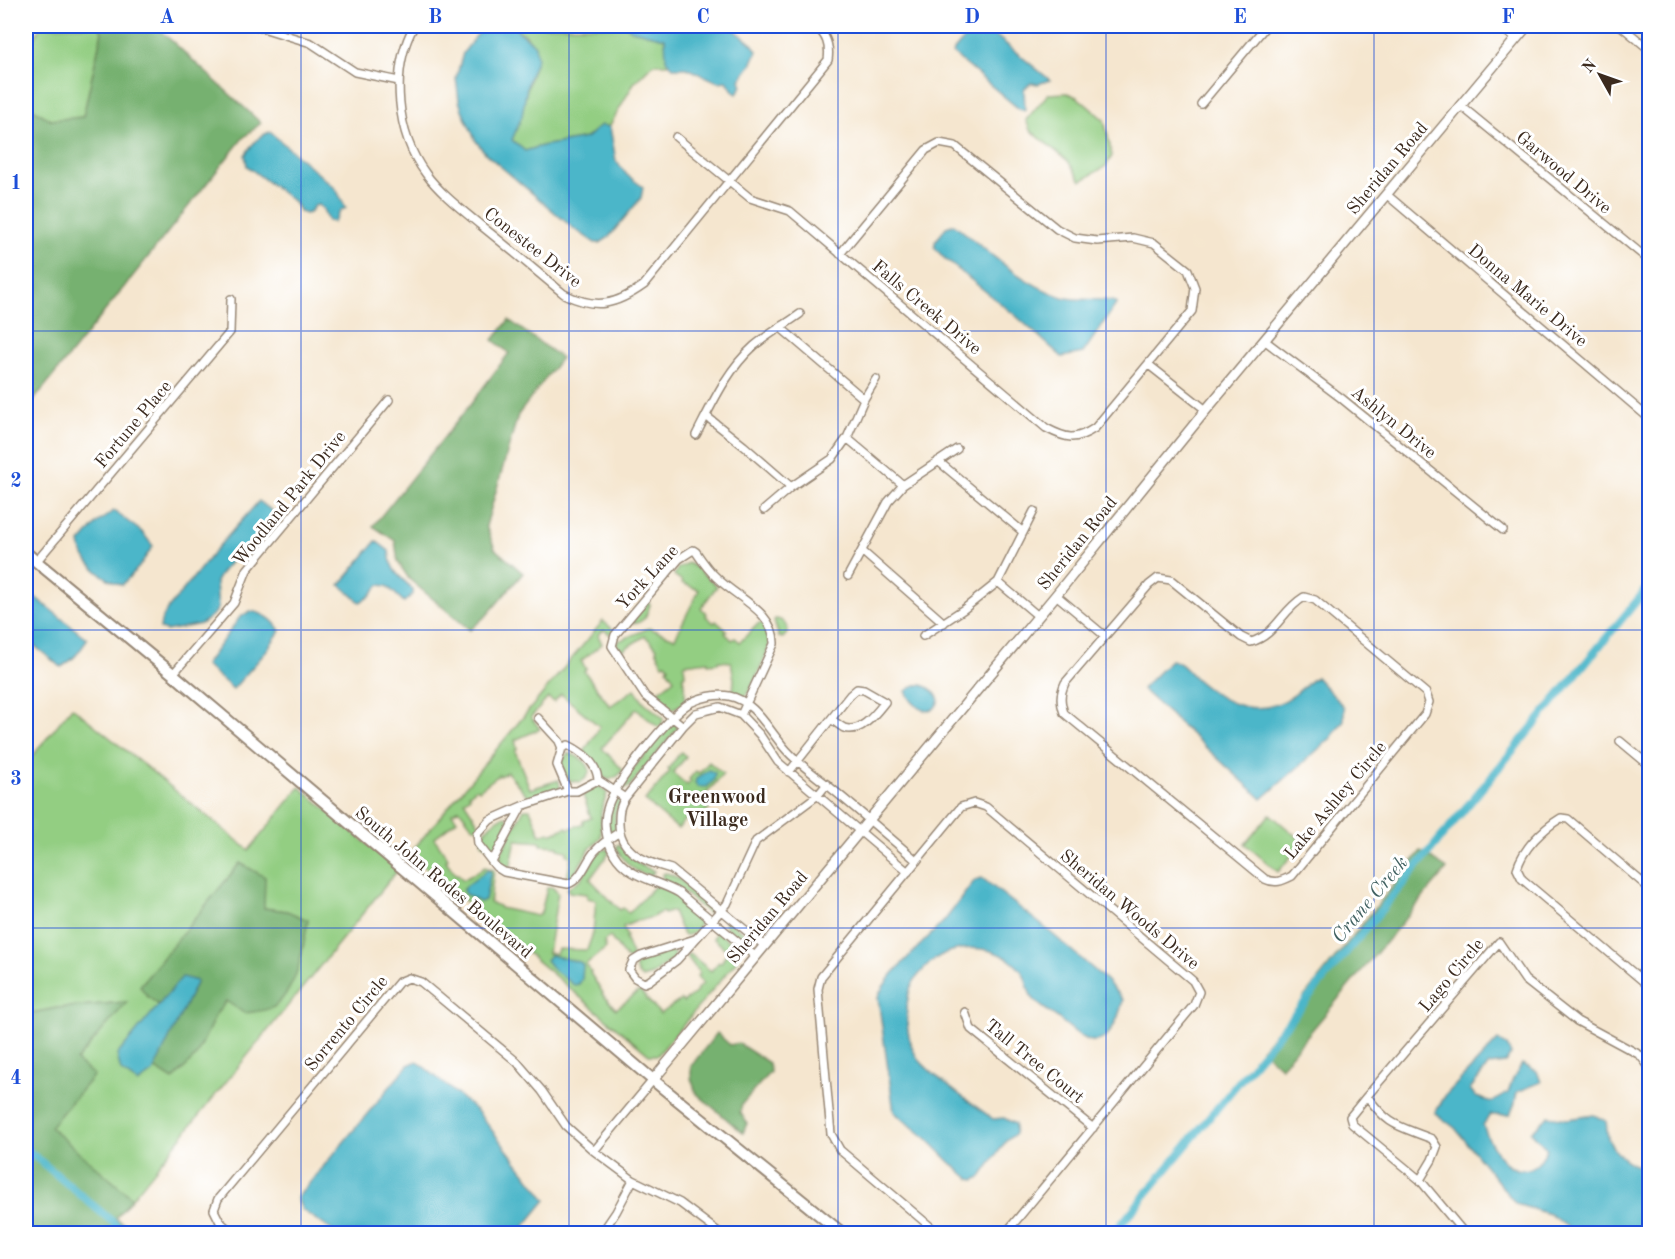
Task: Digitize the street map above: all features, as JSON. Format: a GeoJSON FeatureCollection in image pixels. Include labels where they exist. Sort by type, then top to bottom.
{"type":"FeatureCollection","features":[{"type":"Feature","properties":{"kind":"main road","name":"South John Rodes Boulevard"},"geometry":{"type":"LineString","coordinates":[[26,553],[173,674],[652,1080],[843,1233]]}},
{"type":"Feature","properties":{"kind":"street"},"geometry":{"type":"LineString","coordinates":[[256,26],[311,43],[355,72],[399,81]]}},
{"type":"Feature","properties":{"kind":"street","name":"Conestee Drive"},"geometry":{"type":"LineString","coordinates":[[414,26],[408,37],[399,81],[403,117],[411,147],[426,174],[450,200],[564,294],[581,303],[608,303],[628,296],[644,285],[828,60],[830,46],[821,30],[815,26]]}},
{"type":"Feature","properties":{"kind":"street"},"geometry":{"type":"LineString","coordinates":[[1201,104],[1266,26]]}},
{"type":"Feature","properties":{"kind":"street"},"geometry":{"type":"LineString","coordinates":[[1500,26],[1516,39]]}},
{"type":"Feature","properties":{"kind":"street","name":"Sheridan Road"},"geometry":{"type":"LineString","coordinates":[[652,1080],[1527,26]]}},
{"type":"Feature","properties":{"kind":"street"},"geometry":{"type":"LineString","coordinates":[[1621,26],[1650,50]]}},
{"type":"Feature","properties":{"kind":"street","name":"Garwood Drive"},"geometry":{"type":"LineString","coordinates":[[1460,105],[1650,261]]}},
{"type":"Feature","properties":{"kind":"street","name":"Falls Creek Drive"},"geometry":{"type":"LineString","coordinates":[[676,136],[750,198],[790,212],[1046,428],[1064,437],[1082,436],[1095,428],[1149,365]]}},
{"type":"Feature","properties":{"kind":"street"},"geometry":{"type":"LineString","coordinates":[[840,254],[926,150],[939,143],[955,146],[1057,229],[1075,238],[1097,241],[1133,238],[1154,243],[1188,270],[1196,288],[1192,311],[1149,365],[1206,410]]}},
{"type":"Feature","properties":{"kind":"street","name":"Donna Marie Drive"},"geometry":{"type":"LineString","coordinates":[[1386,194],[1650,419]]}},
{"type":"Feature","properties":{"kind":"street","name":"Fortune Place"},"geometry":{"type":"LineString","coordinates":[[36,562],[230,332],[231,299]]}},
{"type":"Feature","properties":{"kind":"street"},"geometry":{"type":"LineString","coordinates":[[696,435],[723,383],[740,360],[755,345],[800,314]]}},
{"type":"Feature","properties":{"kind":"street"},"geometry":{"type":"LineString","coordinates":[[781,328],[864,399]]}},
{"type":"Feature","properties":{"kind":"street","name":"Ashlyn Drive"},"geometry":{"type":"LineString","coordinates":[[1264,340],[1341,398],[1503,530]]}},
{"type":"Feature","properties":{"kind":"street"},"geometry":{"type":"LineString","coordinates":[[764,510],[791,487],[832,459],[846,438],[876,379]]}},
{"type":"Feature","properties":{"kind":"street","name":"Woodland Park Drive"},"geometry":{"type":"LineString","coordinates":[[173,674],[234,603],[247,570],[389,400]]}},
{"type":"Feature","properties":{"kind":"street"},"geometry":{"type":"LineString","coordinates":[[706,416],[791,487]]}},
{"type":"Feature","properties":{"kind":"street"},"geometry":{"type":"LineString","coordinates":[[846,438],[903,485]]}},
{"type":"Feature","properties":{"kind":"street"},"geometry":{"type":"LineString","coordinates":[[848,576],[888,502],[903,485],[957,449]]}},
{"type":"Feature","properties":{"kind":"street"},"geometry":{"type":"LineString","coordinates":[[938,461],[1023,532]]}},
{"type":"Feature","properties":{"kind":"street"},"geometry":{"type":"LineString","coordinates":[[923,636],[998,582],[1034,511]]}},
{"type":"Feature","properties":{"kind":"street","name":"York Lane"},"geometry":{"type":"LineString","coordinates":[[683,726],[645,696],[612,646],[615,635],[679,559],[693,550],[716,577],[760,612],[772,628],[774,644],[741,715]]}},
{"type":"Feature","properties":{"kind":"street"},"geometry":{"type":"LineString","coordinates":[[863,552],[944,623]]}},
{"type":"Feature","properties":{"kind":"street","name":"Lake Ashley Circle"},"geometry":{"type":"LineString","coordinates":[[1158,578],[1171,580],[1241,637],[1251,642],[1264,638],[1293,603],[1304,597],[1315,600],[1426,693],[1429,702],[1425,714],[1292,876],[1273,883],[1265,879],[1064,713],[1060,693],[1065,683],[1105,636],[1149,585],[1158,578]]}},
{"type":"Feature","properties":{"kind":"street"},"geometry":{"type":"LineString","coordinates":[[998,582],[1038,616]]}},
{"type":"Feature","properties":{"kind":"street"},"geometry":{"type":"LineString","coordinates":[[1056,595],[1105,636]]}},
{"type":"Feature","properties":{"kind":"street"},"geometry":{"type":"LineString","coordinates":[[789,771],[831,719],[857,689],[864,690],[885,702],[873,717],[859,727],[844,728],[831,719]]}},
{"type":"Feature","properties":{"kind":"street"},"geometry":{"type":"LineString","coordinates":[[756,957],[679,893],[633,873],[615,855],[608,840],[605,824],[607,807],[614,791],[672,717],[688,704],[705,697],[730,696],[746,705],[760,716],[785,749],[916,861]]}},
{"type":"Feature","properties":{"kind":"street"},"geometry":{"type":"LineString","coordinates":[[765,946],[671,870],[637,856],[626,846],[618,833],[619,807],[683,726],[696,713],[720,707],[741,715],[760,735],[778,762],[908,872]]}},
{"type":"Feature","properties":{"kind":"street"},"geometry":{"type":"LineString","coordinates":[[538,717],[559,741],[562,748],[557,765],[568,791]]}},
{"type":"Feature","properties":{"kind":"street"},"geometry":{"type":"LineString","coordinates":[[1620,741],[1650,766]]}},
{"type":"Feature","properties":{"kind":"street"},"geometry":{"type":"LineString","coordinates":[[562,748],[568,745],[585,756],[596,767],[598,780],[625,798]]}},
{"type":"Feature","properties":{"kind":"street"},"geometry":{"type":"LineString","coordinates":[[598,780],[587,788],[574,792],[568,791],[522,806],[489,820],[477,834],[478,844],[496,867],[504,872],[568,884],[575,882],[593,852],[618,833]]}},
{"type":"Feature","properties":{"kind":"street"},"geometry":{"type":"LineString","coordinates":[[695,939],[641,956],[633,961],[629,970],[639,982],[649,981],[677,960],[733,895],[756,841],[818,795],[827,784]]}},
{"type":"Feature","properties":{"kind":"street","name":"Sheridan Woods Drive"},"geometry":{"type":"LineString","coordinates":[[939,1233],[840,1150],[831,1134],[818,989],[821,977],[961,807],[974,802],[986,807],[1193,981],[1199,992],[1194,1005],[1005,1233]]}},
{"type":"Feature","properties":{"kind":"street"},"geometry":{"type":"LineString","coordinates":[[492,862],[522,806]]}},
{"type":"Feature","properties":{"kind":"street"},"geometry":{"type":"LineString","coordinates":[[1650,889],[1568,819],[1561,818],[1546,827],[1520,858],[1517,869],[1522,879],[1650,987]]}},
{"type":"Feature","properties":{"kind":"street"},"geometry":{"type":"LineString","coordinates":[[656,882],[661,867]]}},
{"type":"Feature","properties":{"kind":"street","name":"Lago Circle"},"geometry":{"type":"LineString","coordinates":[[1465,1233],[1420,1180],[1352,1124],[1350,1117],[1498,942],[1525,980],[1577,1020],[1640,1055],[1650,1068]]}},
{"type":"Feature","properties":{"kind":"street","name":"Sorrento Circle"},"geometry":{"type":"LineString","coordinates":[[234,1233],[220,1221],[214,1210],[218,1199],[399,982],[409,978],[421,982],[517,1062],[542,1091],[566,1126],[594,1151],[633,1180],[680,1203],[721,1233]]}},
{"type":"Feature","properties":{"kind":"street","name":"Tall Tree Court"},"geometry":{"type":"LineString","coordinates":[[965,1012],[971,1029],[1093,1128]]}},
{"type":"Feature","properties":{"kind":"street"},"geometry":{"type":"LineString","coordinates":[[594,1151],[652,1080]]}},
{"type":"Feature","properties":{"kind":"street"},"geometry":{"type":"LineString","coordinates":[[1367,1096],[1383,1117],[1400,1128],[1432,1139],[1437,1147],[1420,1180]]}},
{"type":"Feature","properties":{"kind":"street"},"geometry":{"type":"LineString","coordinates":[[601,1233],[616,1212],[633,1180]]}},
{"type":"Feature","properties":{"kind":"green space"},"geometry":{"type":"Polygon","coordinates":[[[41,26],[99,26],[102,32],[83,117],[51,120],[26,105],[26,53],[41,26]]]}},
{"type":"Feature","properties":{"kind":"green space"},"geometry":{"type":"Polygon","coordinates":[[[99,26],[158,26],[261,123],[243,138],[26,410],[26,105],[51,120],[83,117],[102,32],[99,26]]]}},
{"type":"Feature","properties":{"kind":"green space"},"geometry":{"type":"Polygon","coordinates":[[[516,26],[626,26],[632,30],[665,38],[668,64],[653,64],[634,83],[609,127],[601,125],[586,138],[525,151],[512,140],[537,58],[527,36],[515,28],[516,26]]]}},
{"type":"Feature","properties":{"kind":"green space"},"geometry":{"type":"Polygon","coordinates":[[[1067,93],[1077,97],[1104,120],[1112,156],[1106,166],[1081,181],[1068,161],[1030,130],[1026,120],[1048,94],[1067,93]]]}},
{"type":"Feature","properties":{"kind":"green space"},"geometry":{"type":"Polygon","coordinates":[[[509,320],[561,358],[518,415],[486,526],[495,549],[523,573],[488,614],[470,630],[409,579],[398,562],[395,541],[373,526],[509,353],[493,340],[509,320]]]}},
{"type":"Feature","properties":{"kind":"green space"},"geometry":{"type":"Polygon","coordinates":[[[688,563],[717,586],[701,608],[707,614],[706,616],[727,631],[725,633],[732,640],[735,638],[740,642],[759,623],[762,623],[769,631],[770,641],[755,679],[742,699],[733,693],[734,679],[731,662],[718,661],[718,663],[708,664],[708,661],[684,664],[686,702],[671,710],[653,696],[674,679],[667,669],[669,667],[666,663],[663,664],[658,656],[657,648],[645,636],[621,651],[616,642],[649,628],[675,638],[699,590],[682,583],[674,575],[678,568],[688,563]]]}},
{"type":"Feature","properties":{"kind":"green space"},"geometry":{"type":"Polygon","coordinates":[[[648,602],[650,605],[645,618],[638,623],[633,622],[632,620],[648,602]]]}},
{"type":"Feature","properties":{"kind":"green space"},"geometry":{"type":"Polygon","coordinates":[[[775,619],[782,621],[787,627],[788,632],[783,638],[779,637],[775,619]]]}},
{"type":"Feature","properties":{"kind":"green space"},"geometry":{"type":"Polygon","coordinates":[[[603,621],[615,631],[611,635],[604,630],[598,635],[602,644],[581,661],[586,669],[584,671],[610,706],[635,689],[644,702],[663,718],[662,725],[658,727],[636,709],[602,748],[623,770],[618,776],[609,780],[599,775],[597,764],[584,752],[600,727],[561,694],[554,702],[548,698],[531,717],[540,729],[515,740],[517,749],[515,751],[530,789],[559,780],[560,788],[531,800],[507,772],[499,775],[479,790],[477,788],[464,801],[479,827],[472,826],[459,809],[452,813],[457,820],[434,838],[448,858],[446,861],[456,875],[458,874],[463,880],[485,867],[494,870],[490,903],[500,908],[537,916],[541,913],[547,888],[552,887],[558,893],[548,953],[556,954],[558,949],[587,950],[593,933],[596,900],[587,898],[587,894],[569,892],[567,889],[581,879],[599,851],[608,849],[609,853],[590,879],[620,910],[623,908],[629,913],[656,885],[675,895],[695,911],[700,923],[691,934],[683,935],[673,911],[664,914],[662,912],[623,927],[633,957],[630,960],[610,937],[604,941],[606,948],[586,964],[602,994],[616,1009],[640,991],[660,1014],[697,992],[696,990],[703,984],[697,976],[700,974],[686,955],[690,954],[711,971],[719,962],[721,963],[728,951],[713,938],[716,933],[713,928],[735,946],[737,959],[735,963],[658,1055],[649,1055],[412,856],[411,852],[603,621]]]}},
{"type":"Feature","properties":{"kind":"green space"},"geometry":{"type":"Polygon","coordinates":[[[72,707],[249,850],[300,787],[398,870],[132,1198],[49,1127],[93,1075],[75,1062],[126,1002],[57,1008],[26,1014],[26,764],[72,707]],[[240,863],[140,986],[147,996],[159,1005],[118,1055],[154,1068],[173,1079],[196,1056],[216,1014],[227,1001],[244,1013],[274,1007],[287,911],[264,908],[240,863]]]}},
{"type":"Feature","properties":{"kind":"green space"},"geometry":{"type":"Polygon","coordinates":[[[672,722],[678,726],[677,729],[629,787],[622,788],[621,783],[672,722]]]}},
{"type":"Feature","properties":{"kind":"green space"},"geometry":{"type":"Polygon","coordinates":[[[681,752],[686,757],[673,773],[687,785],[696,771],[699,773],[709,762],[723,774],[703,798],[711,806],[700,819],[692,812],[678,829],[645,801],[670,771],[668,769],[681,752]]]}},
{"type":"Feature","properties":{"kind":"green space"},"geometry":{"type":"Polygon","coordinates":[[[568,753],[579,757],[589,768],[589,773],[581,782],[571,781],[560,769],[568,753]]]}},
{"type":"Feature","properties":{"kind":"green space"},"geometry":{"type":"Polygon","coordinates":[[[596,783],[607,793],[601,812],[601,837],[588,851],[572,878],[567,879],[571,856],[567,855],[567,851],[558,849],[558,846],[541,845],[541,842],[516,840],[510,869],[503,866],[500,860],[501,853],[524,809],[530,809],[541,835],[583,824],[583,821],[591,818],[582,792],[596,783]]]}},
{"type":"Feature","properties":{"kind":"green space"},"geometry":{"type":"Polygon","coordinates":[[[614,795],[621,799],[615,814],[616,829],[609,834],[607,816],[614,795]]]}},
{"type":"Feature","properties":{"kind":"green space"},"geometry":{"type":"Polygon","coordinates":[[[1270,814],[1303,842],[1278,872],[1245,844],[1270,814]]]}},
{"type":"Feature","properties":{"kind":"green space"},"geometry":{"type":"Polygon","coordinates":[[[505,816],[509,822],[497,845],[489,848],[482,843],[481,838],[485,830],[505,816]]]}},
{"type":"Feature","properties":{"kind":"green space"},"geometry":{"type":"Polygon","coordinates":[[[618,844],[640,865],[654,871],[652,875],[640,873],[630,866],[616,847],[618,844]]]}},
{"type":"Feature","properties":{"kind":"green space"},"geometry":{"type":"Polygon","coordinates":[[[1421,851],[1447,869],[1281,1067],[1261,1049],[1305,999],[1304,997],[1421,851]]]}},
{"type":"Feature","properties":{"kind":"green space"},"geometry":{"type":"Polygon","coordinates":[[[240,863],[265,877],[264,908],[287,911],[308,920],[299,966],[290,988],[272,1008],[244,1013],[226,1001],[216,1014],[196,1056],[173,1080],[154,1068],[197,981],[182,978],[159,1005],[147,996],[140,986],[240,863]]]}},
{"type":"Feature","properties":{"kind":"green space"},"geometry":{"type":"Polygon","coordinates":[[[662,874],[676,877],[689,887],[712,907],[711,911],[708,913],[682,891],[663,880],[662,874]]]}},
{"type":"Feature","properties":{"kind":"green space"},"geometry":{"type":"Polygon","coordinates":[[[726,921],[751,938],[750,944],[746,944],[725,926],[726,921]]]}},
{"type":"Feature","properties":{"kind":"green space"},"geometry":{"type":"Polygon","coordinates":[[[669,950],[674,953],[674,958],[652,975],[642,978],[637,973],[635,967],[639,962],[669,950]]]}},
{"type":"Feature","properties":{"kind":"green space"},"geometry":{"type":"Polygon","coordinates":[[[127,1002],[76,1061],[94,1075],[50,1127],[132,1198],[116,1218],[136,1233],[26,1233],[26,1014],[57,1008],[127,1002]]]}},
{"type":"Feature","properties":{"kind":"green space"},"geometry":{"type":"Polygon","coordinates":[[[717,1033],[730,1045],[738,1043],[769,1063],[770,1072],[742,1104],[740,1112],[747,1123],[743,1133],[696,1093],[691,1078],[691,1066],[717,1033]]]}},
{"type":"Feature","properties":{"kind":"water"},"geometry":{"type":"Polygon","coordinates":[[[484,26],[516,26],[515,28],[535,45],[537,58],[528,81],[522,116],[512,140],[525,151],[586,138],[601,125],[610,127],[616,161],[627,175],[643,187],[641,198],[608,238],[600,243],[595,243],[573,228],[486,154],[476,141],[459,101],[456,78],[463,53],[484,26]]]}},
{"type":"Feature","properties":{"kind":"water"},"geometry":{"type":"Polygon","coordinates":[[[626,26],[730,26],[757,51],[751,65],[740,80],[742,86],[737,94],[727,81],[718,82],[687,68],[674,68],[666,60],[665,38],[632,30],[626,26]]]}},
{"type":"Feature","properties":{"kind":"water"},"geometry":{"type":"Polygon","coordinates":[[[975,26],[984,26],[1050,80],[1038,84],[1031,83],[1024,89],[1025,110],[1019,109],[952,53],[975,26]]]}},
{"type":"Feature","properties":{"kind":"water"},"geometry":{"type":"Polygon","coordinates":[[[270,132],[336,189],[346,208],[341,210],[334,222],[328,221],[323,209],[318,205],[314,206],[309,213],[300,212],[294,202],[247,166],[245,155],[259,138],[270,132]]]}},
{"type":"Feature","properties":{"kind":"water"},"geometry":{"type":"Polygon","coordinates":[[[954,224],[1005,265],[1047,291],[1062,297],[1117,303],[1083,353],[1062,357],[1015,315],[945,259],[935,248],[935,242],[946,227],[954,224]]]}},
{"type":"Feature","properties":{"kind":"water"},"geometry":{"type":"Polygon","coordinates":[[[259,501],[276,514],[273,522],[246,556],[231,561],[221,573],[216,582],[218,608],[215,613],[201,624],[166,631],[160,629],[161,621],[167,610],[259,501]]]}},
{"type":"Feature","properties":{"kind":"water"},"geometry":{"type":"Polygon","coordinates":[[[114,511],[142,532],[153,546],[139,567],[122,585],[108,579],[89,563],[81,550],[80,543],[98,522],[114,511]]]}},
{"type":"Feature","properties":{"kind":"water"},"geometry":{"type":"Polygon","coordinates":[[[376,541],[389,551],[394,570],[413,590],[413,594],[404,602],[387,586],[379,585],[369,597],[360,602],[340,585],[376,541]]]}},
{"type":"Feature","properties":{"kind":"water"},"geometry":{"type":"Polygon","coordinates":[[[35,597],[87,639],[76,655],[61,667],[26,639],[26,602],[29,598],[35,597]]]}},
{"type":"Feature","properties":{"kind":"water"},"geometry":{"type":"Polygon","coordinates":[[[250,611],[267,617],[280,631],[264,654],[233,689],[205,665],[240,617],[250,611]]]}},
{"type":"Feature","properties":{"kind":"water"},"geometry":{"type":"Polygon","coordinates":[[[1171,660],[1182,665],[1197,680],[1219,696],[1243,706],[1256,708],[1281,703],[1316,677],[1344,707],[1344,720],[1331,738],[1262,799],[1142,689],[1171,660]]]}},
{"type":"Feature","properties":{"kind":"water"},"geometry":{"type":"Polygon","coordinates":[[[915,685],[923,685],[935,693],[939,700],[936,707],[927,711],[912,702],[906,691],[915,685]]]}},
{"type":"Feature","properties":{"kind":"water"},"geometry":{"type":"Polygon","coordinates":[[[709,770],[715,773],[714,780],[707,787],[698,787],[695,783],[696,779],[709,770]]]}},
{"type":"Feature","properties":{"kind":"water"},"geometry":{"type":"Polygon","coordinates":[[[489,869],[491,872],[485,900],[480,902],[465,894],[463,890],[465,887],[489,869]]]}},
{"type":"Feature","properties":{"kind":"water"},"geometry":{"type":"Polygon","coordinates":[[[982,878],[1106,980],[1123,1000],[1112,1030],[1101,1040],[1094,1041],[1079,1035],[1038,1003],[1030,994],[1022,972],[1013,963],[990,951],[977,948],[951,951],[939,956],[917,977],[910,990],[907,1011],[909,1035],[916,1055],[938,1078],[993,1119],[1004,1118],[1015,1124],[1015,1134],[1006,1141],[981,1177],[975,1180],[970,1179],[953,1165],[926,1138],[894,1112],[878,998],[888,979],[944,921],[975,880],[982,878]]]}},
{"type":"Feature","properties":{"kind":"water"},"geometry":{"type":"Polygon","coordinates":[[[550,955],[580,962],[583,965],[582,979],[579,984],[574,985],[553,969],[546,960],[550,955]]]}},
{"type":"Feature","properties":{"kind":"water"},"geometry":{"type":"Polygon","coordinates":[[[182,977],[197,981],[153,1072],[138,1083],[121,1071],[117,1055],[182,977]]]}},
{"type":"Feature","properties":{"kind":"water"},"geometry":{"type":"Polygon","coordinates":[[[1498,1040],[1507,1046],[1511,1054],[1505,1063],[1489,1065],[1470,1089],[1476,1097],[1492,1102],[1508,1093],[1522,1064],[1537,1071],[1541,1082],[1517,1092],[1510,1115],[1490,1115],[1483,1125],[1490,1142],[1502,1159],[1509,1166],[1517,1169],[1526,1169],[1536,1165],[1547,1149],[1531,1132],[1549,1116],[1568,1119],[1594,1115],[1606,1121],[1609,1141],[1616,1152],[1637,1166],[1649,1168],[1649,1233],[1576,1233],[1549,1214],[1516,1204],[1455,1128],[1435,1113],[1445,1096],[1498,1040]]]}},
{"type":"Feature","properties":{"kind":"water"},"geometry":{"type":"Polygon","coordinates":[[[417,1061],[477,1111],[546,1200],[519,1233],[336,1233],[302,1210],[297,1198],[408,1065],[417,1061]]]}},
{"type":"Feature","properties":{"kind":"waterway","name":"Crane Creek"},"geometry":{"type":"LineString","coordinates":[[1113,1234],[1650,585]]}},
{"type":"Feature","properties":{"kind":"waterway","name":"Crane Creek"},"geometry":{"type":"LineString","coordinates":[[26,1149],[127,1234]]}},
{"type":"Feature","properties":{"kind":"district","name":"Greenwood Village"},"geometry":{"type":"Point","coordinates":[717,808]}}]}
